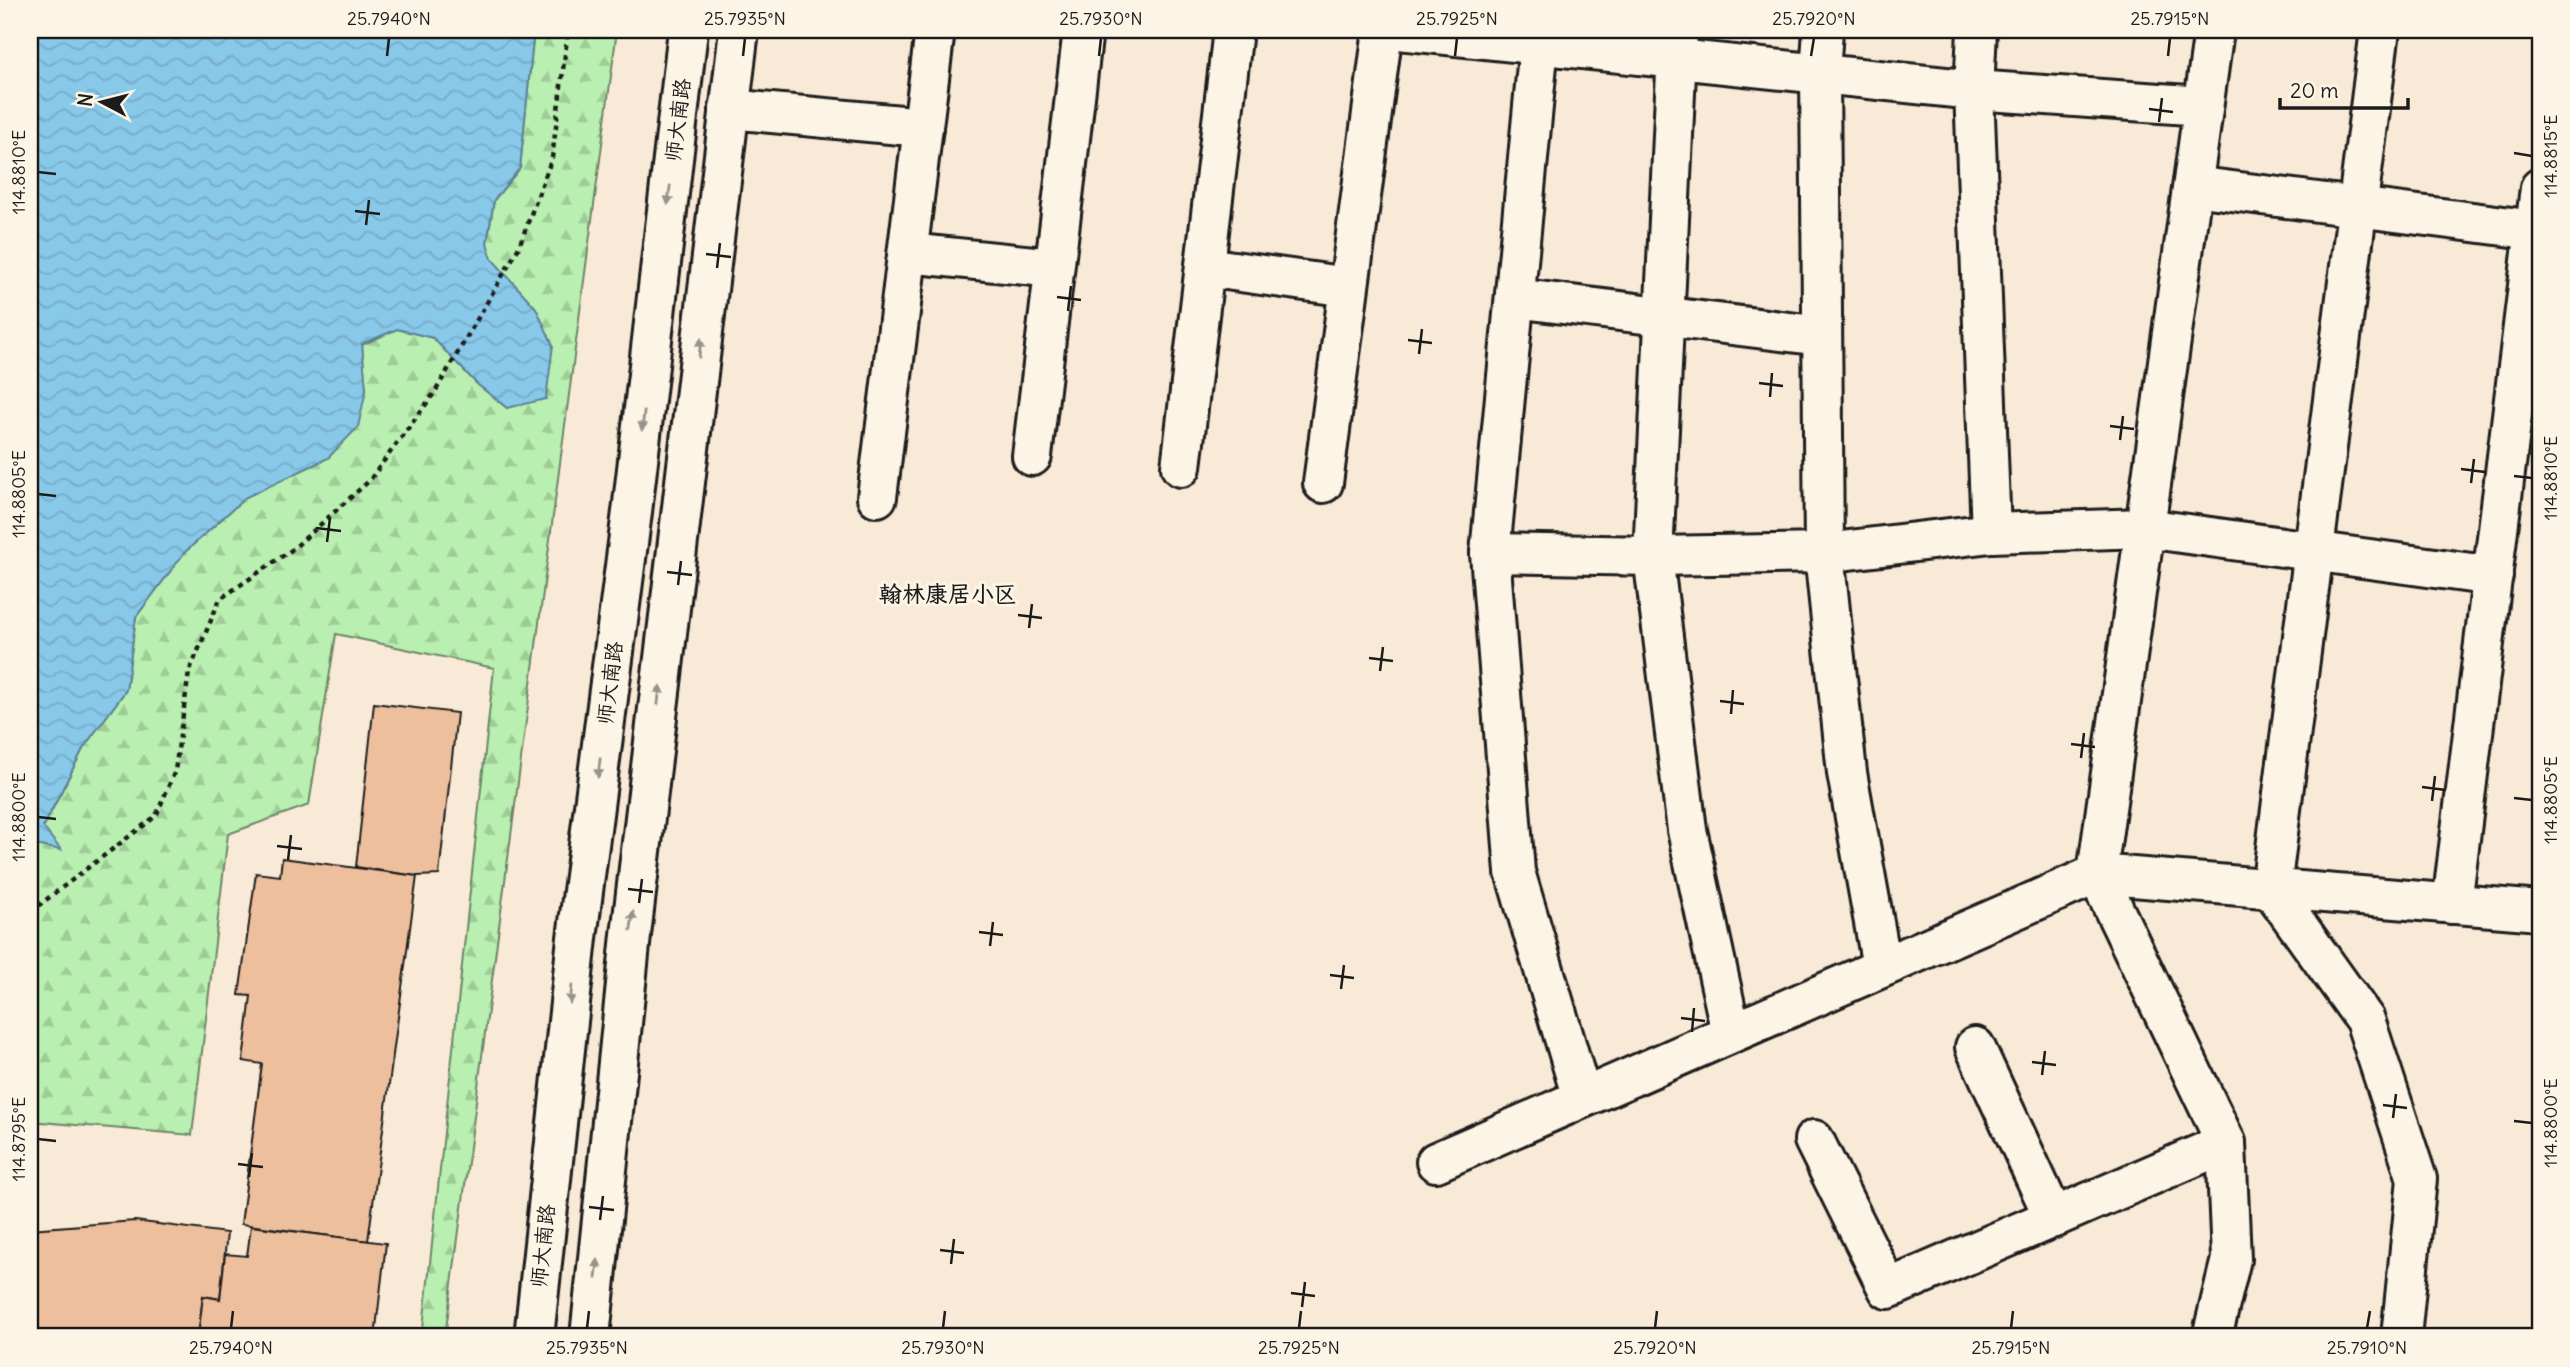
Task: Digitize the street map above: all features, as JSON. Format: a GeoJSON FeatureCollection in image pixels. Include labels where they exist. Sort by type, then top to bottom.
{"type":"FeatureCollection","features":[{"type":"Feature","properties":{"kind":"street","name":"师大南路"},"geometry":{"type":"LineString","coordinates":[[534,1337],[577,938],[632,512],[688,30]]}},
{"type":"Feature","properties":{"kind":"street"},"geometry":{"type":"LineString","coordinates":[[590,1337],[631,935],[739,30]]}},
{"type":"Feature","properties":{"kind":"street"},"geometry":{"type":"LineString","coordinates":[[877,497],[935,30]]}},
{"type":"Feature","properties":{"kind":"street"},"geometry":{"type":"LineString","coordinates":[[1032,456],[1083,30]]}},
{"type":"Feature","properties":{"kind":"street"},"geometry":{"type":"LineString","coordinates":[[1181,467],[1233,30]]}},
{"type":"Feature","properties":{"kind":"street"},"geometry":{"type":"LineString","coordinates":[[1323,483],[1383,30]]}},
{"type":"Feature","properties":{"kind":"street"},"geometry":{"type":"LineString","coordinates":[[1399,30],[1677,44],[1820,74],[1974,90],[2203,106]]}},
{"type":"Feature","properties":{"kind":"street"},"geometry":{"type":"LineString","coordinates":[[1823,30],[1820,74],[1824,553],[1847,773],[1882,967]]}},
{"type":"Feature","properties":{"kind":"street"},"geometry":{"type":"LineString","coordinates":[[1977,30],[1974,90],[1991,533]]}},
{"type":"Feature","properties":{"kind":"street"},"geometry":{"type":"LineString","coordinates":[[2212,1337],[2231,1259],[2226,1143],[2097,873],[2214,30]]}},
{"type":"Feature","properties":{"kind":"street"},"geometry":{"type":"LineString","coordinates":[[2380,30],[2271,888],[2365,1020],[2417,1179],[2401,1337]]}},
{"type":"Feature","properties":{"kind":"street"},"geometry":{"type":"LineString","coordinates":[[1539,37],[1490,553],[1515,872],[1582,1098]]}},
{"type":"Feature","properties":{"kind":"street"},"geometry":{"type":"LineString","coordinates":[[1677,44],[1653,556],[1687,830],[1731,1033]]}},
{"type":"Feature","properties":{"kind":"street"},"geometry":{"type":"LineString","coordinates":[[729,109],[923,127]]}},
{"type":"Feature","properties":{"kind":"street"},"geometry":{"type":"LineString","coordinates":[[2193,186],[2535,230]]}},
{"type":"Feature","properties":{"kind":"street"},"geometry":{"type":"LineString","coordinates":[[2452,904],[2493,576],[2528,384],[2535,230],[2540,188]]}},
{"type":"Feature","properties":{"kind":"street"},"geometry":{"type":"LineString","coordinates":[[908,253],[1055,268]]}},
{"type":"Feature","properties":{"kind":"street"},"geometry":{"type":"LineString","coordinates":[[1205,267],[1349,287]]}},
{"type":"Feature","properties":{"kind":"street"},"geometry":{"type":"LineString","coordinates":[[1515,298],[1822,336]]}},
{"type":"Feature","properties":{"kind":"street"},"geometry":{"type":"LineString","coordinates":[[1490,553],[1653,556],[1824,553],[1991,533],[2145,528],[2493,576]]}},
{"type":"Feature","properties":{"kind":"street"},"geometry":{"type":"LineString","coordinates":[[1436,1162],[2097,873],[2540,911]]}},
{"type":"Feature","properties":{"kind":"street"},"geometry":{"type":"LineString","coordinates":[[1975,1048],[2054,1218]]}},
{"type":"Feature","properties":{"kind":"street"},"geometry":{"type":"LineString","coordinates":[[1814,1140],[1888,1289],[2226,1143]]}},
{"type":"Feature","properties":{"kind":"path"},"geometry":{"type":"LineString","coordinates":[[30,912],[156,816],[175,771],[189,671],[220,599],[293,549],[369,481],[435,391],[518,249],[552,158],[568,30]]}},
{"type":"Feature","properties":{"kind":"green space"},"geometry":{"type":"Polygon","coordinates":[[[534,30],[617,30],[445,1337],[422,1337],[494,668],[336,634],[309,805],[228,834],[192,1135],[30,1121],[30,844],[60,849],[43,828],[84,747],[126,690],[136,617],[184,553],[246,497],[328,458],[366,390],[362,345],[397,329],[433,338],[477,384],[507,408],[536,308],[491,259],[487,243],[494,200],[520,168],[534,30]]]}},
{"type":"Feature","properties":{"kind":"water"},"geometry":{"type":"Polygon","coordinates":[[[30,30],[534,30],[520,168],[494,200],[487,243],[492,259],[536,308],[553,345],[546,399],[507,408],[477,384],[433,338],[397,329],[362,344],[366,390],[358,427],[328,458],[246,497],[184,553],[136,617],[126,690],[84,747],[43,827],[61,850],[30,844],[30,30]]]}},
{"type":"Feature","properties":{"kind":"building"},"geometry":{"type":"Polygon","coordinates":[[[374,703],[457,713],[439,875],[417,876],[356,867],[374,703]]]}},
{"type":"Feature","properties":{"kind":"building"},"geometry":{"type":"Polygon","coordinates":[[[282,858],[417,876],[368,1241],[241,1224],[262,1064],[243,1061],[251,996],[239,995],[256,873],[280,876],[282,858]]]}},
{"type":"Feature","properties":{"kind":"building"},"geometry":{"type":"Polygon","coordinates":[[[135,1221],[227,1233],[220,1299],[203,1296],[198,1337],[30,1337],[30,1229],[135,1221]]]}},
{"type":"Feature","properties":{"kind":"building"},"geometry":{"type":"Polygon","coordinates":[[[251,1226],[386,1243],[375,1337],[198,1337],[203,1296],[220,1299],[225,1254],[247,1256],[251,1226]]]}},
{"type":"Feature","properties":{"kind":"district","name":"翰林康居小区"},"geometry":{"type":"Point","coordinates":[948,594]}}]}
